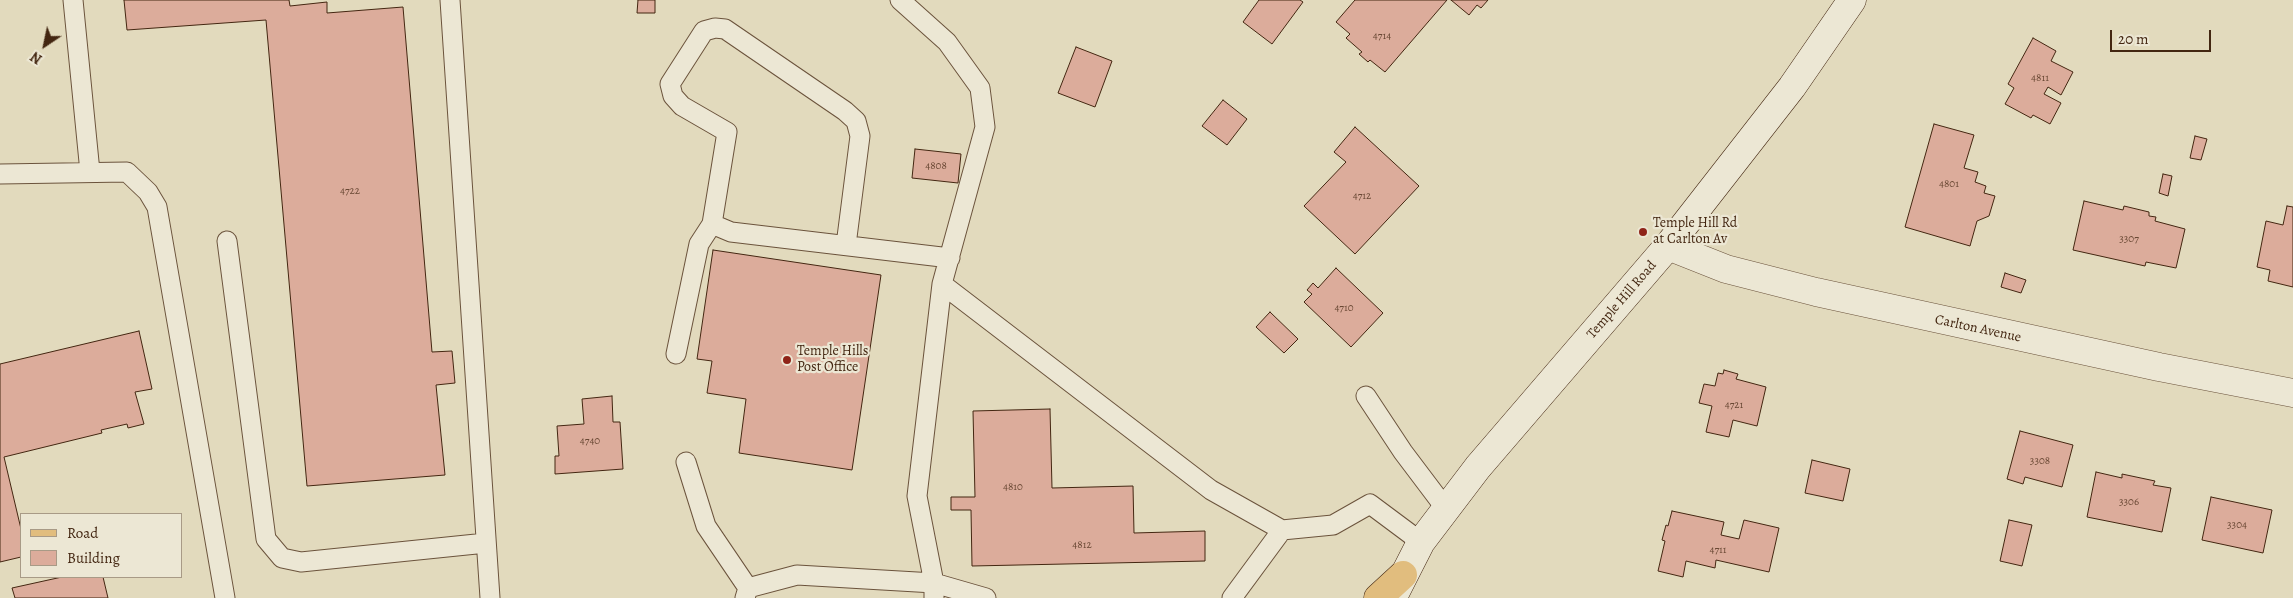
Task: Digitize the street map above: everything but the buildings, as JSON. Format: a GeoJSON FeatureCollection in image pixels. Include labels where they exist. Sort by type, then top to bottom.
{"type":"FeatureCollection","features":[{"type":"Feature","properties":{"kind":"main road","name":"Temple Hill Road"},"geometry":{"type":"LineString","coordinates":[[1398,586],[1421,542],[1478,467],[1668,246],[1792,86],[1852,0]]}},
{"type":"Feature","properties":{"kind":"main road","name":"Carlton Avenue"},"geometry":{"type":"LineString","coordinates":[[1668,246],[1726,269],[1825,294],[2159,368],[2293,394]]}},
{"type":"Feature","properties":{"kind":"main road"},"geometry":{"type":"LineString","coordinates":[[1378,598],[1398,586]]}},
{"type":"Feature","properties":{"kind":"lane"},"geometry":{"type":"LineString","coordinates":[[72,0],[90,172]]}},
{"type":"Feature","properties":{"kind":"lane"},"geometry":{"type":"LineString","coordinates":[[450,0],[490,598]]}},
{"type":"Feature","properties":{"kind":"lane"},"geometry":{"type":"LineString","coordinates":[[900,0],[947,42],[980,88],[985,126],[942,284],[917,496],[934,591]]}},
{"type":"Feature","properties":{"kind":"lane"},"geometry":{"type":"LineString","coordinates":[[676,354],[699,244],[712,224],[727,132],[682,106],[673,96],[670,84],[704,31],[715,28],[724,29],[845,110],[856,122],[860,136],[846,246]]}},
{"type":"Feature","properties":{"kind":"lane"},"geometry":{"type":"LineString","coordinates":[[0,174],[127,172],[148,192],[156,207],[225,598]]}},
{"type":"Feature","properties":{"kind":"lane"},"geometry":{"type":"LineString","coordinates":[[712,224],[731,232],[950,258]]}},
{"type":"Feature","properties":{"kind":"lane"},"geometry":{"type":"LineString","coordinates":[[227,241],[266,539],[282,558],[302,562],[486,543]]}},
{"type":"Feature","properties":{"kind":"lane"},"geometry":{"type":"LineString","coordinates":[[942,284],[1211,490],[1282,530],[1333,525],[1370,504],[1421,542]]}},
{"type":"Feature","properties":{"kind":"lane"},"geometry":{"type":"LineString","coordinates":[[1366,396],[1403,452],[1446,509]]}},
{"type":"Feature","properties":{"kind":"lane"},"geometry":{"type":"LineString","coordinates":[[686,462],[706,526],[747,593],[797,575],[986,598]]}},
{"type":"Feature","properties":{"kind":"lane"},"geometry":{"type":"LineString","coordinates":[[1232,598],[1282,530]]}},
{"type":"Feature","properties":{"kind":"place","name":"Temple Hill Rd at Carlton Av"},"geometry":{"type":"Point","coordinates":[1643,232]}},
{"type":"Feature","properties":{"kind":"place","name":"Temple Hills Post Office"},"geometry":{"type":"Point","coordinates":[787,360]}}]}
